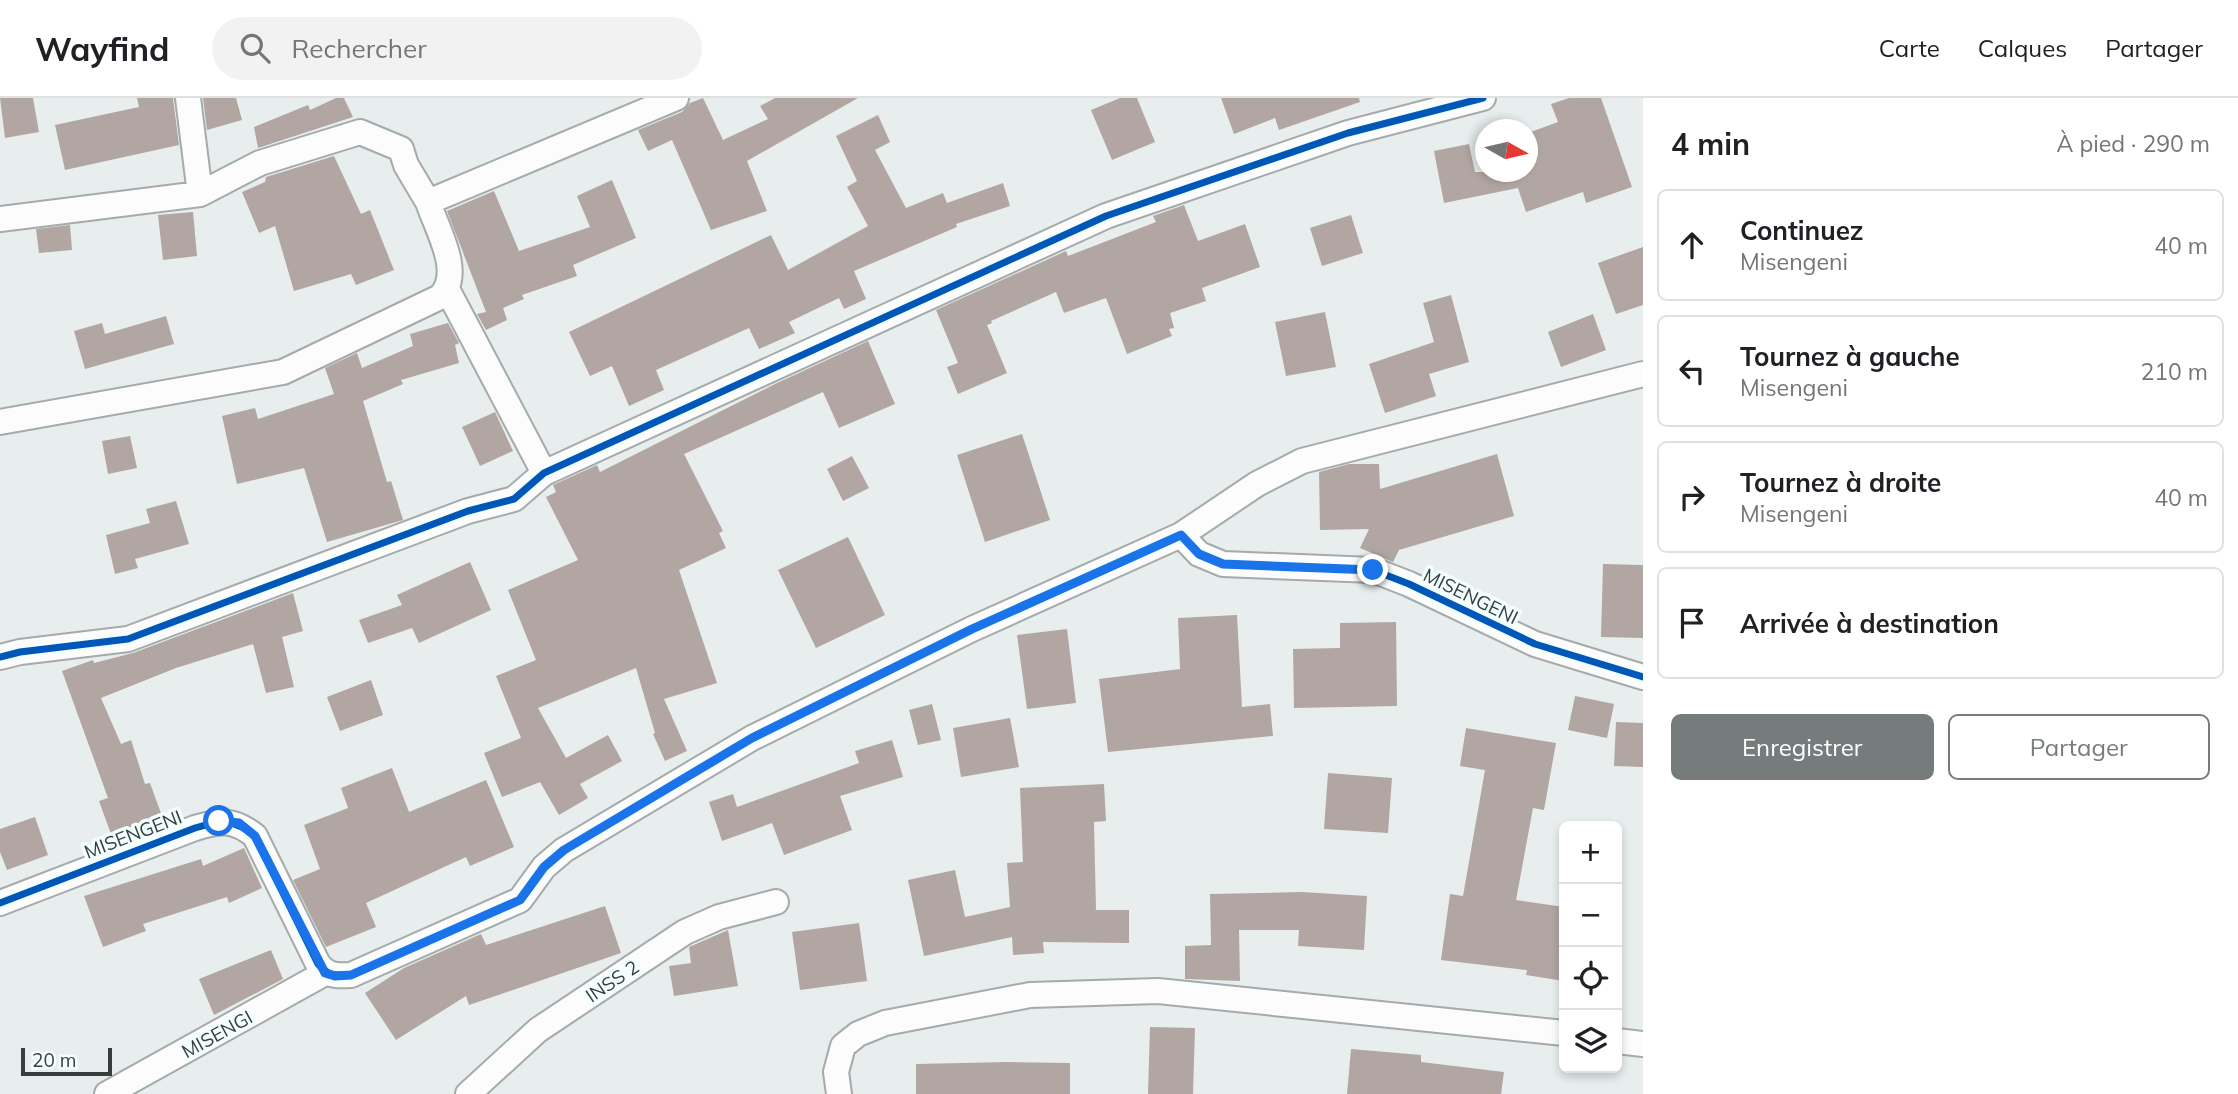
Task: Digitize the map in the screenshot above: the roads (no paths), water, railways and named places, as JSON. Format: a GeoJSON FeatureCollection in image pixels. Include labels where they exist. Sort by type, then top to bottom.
{"type":"FeatureCollection","features":[{"type":"Feature","properties":{"kind":"street"},"geometry":{"type":"LineString","coordinates":[[188,98],[200,194]]}},
{"type":"Feature","properties":{"kind":"street"},"geometry":{"type":"LineString","coordinates":[[428,202],[676,98]]}},
{"type":"Feature","properties":{"kind":"street"},"geometry":{"type":"LineString","coordinates":[[0,657],[20,652],[128,639],[468,511],[514,499],[544,473],[1106,216],[1349,133],[1483,98]]}},
{"type":"Feature","properties":{"kind":"street"},"geometry":{"type":"LineString","coordinates":[[0,219],[200,194],[260,163],[360,132],[401,149],[406,165],[428,202],[451,269],[447,289],[440,297],[284,372],[0,422]]}},
{"type":"Feature","properties":{"kind":"street"},"geometry":{"type":"LineString","coordinates":[[447,289],[544,473]]}},
{"type":"Feature","properties":{"kind":"street"},"geometry":{"type":"LineString","coordinates":[[325,973],[335,976],[351,975],[494,914],[520,900],[544,867],[564,850],[752,738],[972,629],[1181,535],[1257,484],[1303,461],[1643,374]]}},
{"type":"Feature","properties":{"kind":"street","name":"MISENGENI"},"geometry":{"type":"LineString","coordinates":[[1181,535],[1199,554],[1223,564],[1373,570],[1535,644],[1643,677]]}},
{"type":"Feature","properties":{"kind":"street","name":"MISENGENI"},"geometry":{"type":"LineString","coordinates":[[0,903],[195,828],[219,821],[239,823],[255,836],[325,973]]}},
{"type":"Feature","properties":{"kind":"street","name":"INSS 2"},"geometry":{"type":"LineString","coordinates":[[468,1094],[538,1030],[685,932],[719,917],[776,902]]}},
{"type":"Feature","properties":{"kind":"street","name":"MISENGI"},"geometry":{"type":"LineString","coordinates":[[107,1094],[325,973]]}},
{"type":"Feature","properties":{"kind":"street"},"geometry":{"type":"LineString","coordinates":[[839,1094],[836,1072],[843,1046],[858,1034],[885,1023],[1030,995],[1158,991],[1559,1032]]}},
{"type":"Feature","properties":{"kind":"street"},"geometry":{"type":"LineString","coordinates":[[1622,1042],[1643,1044]]}}]}
